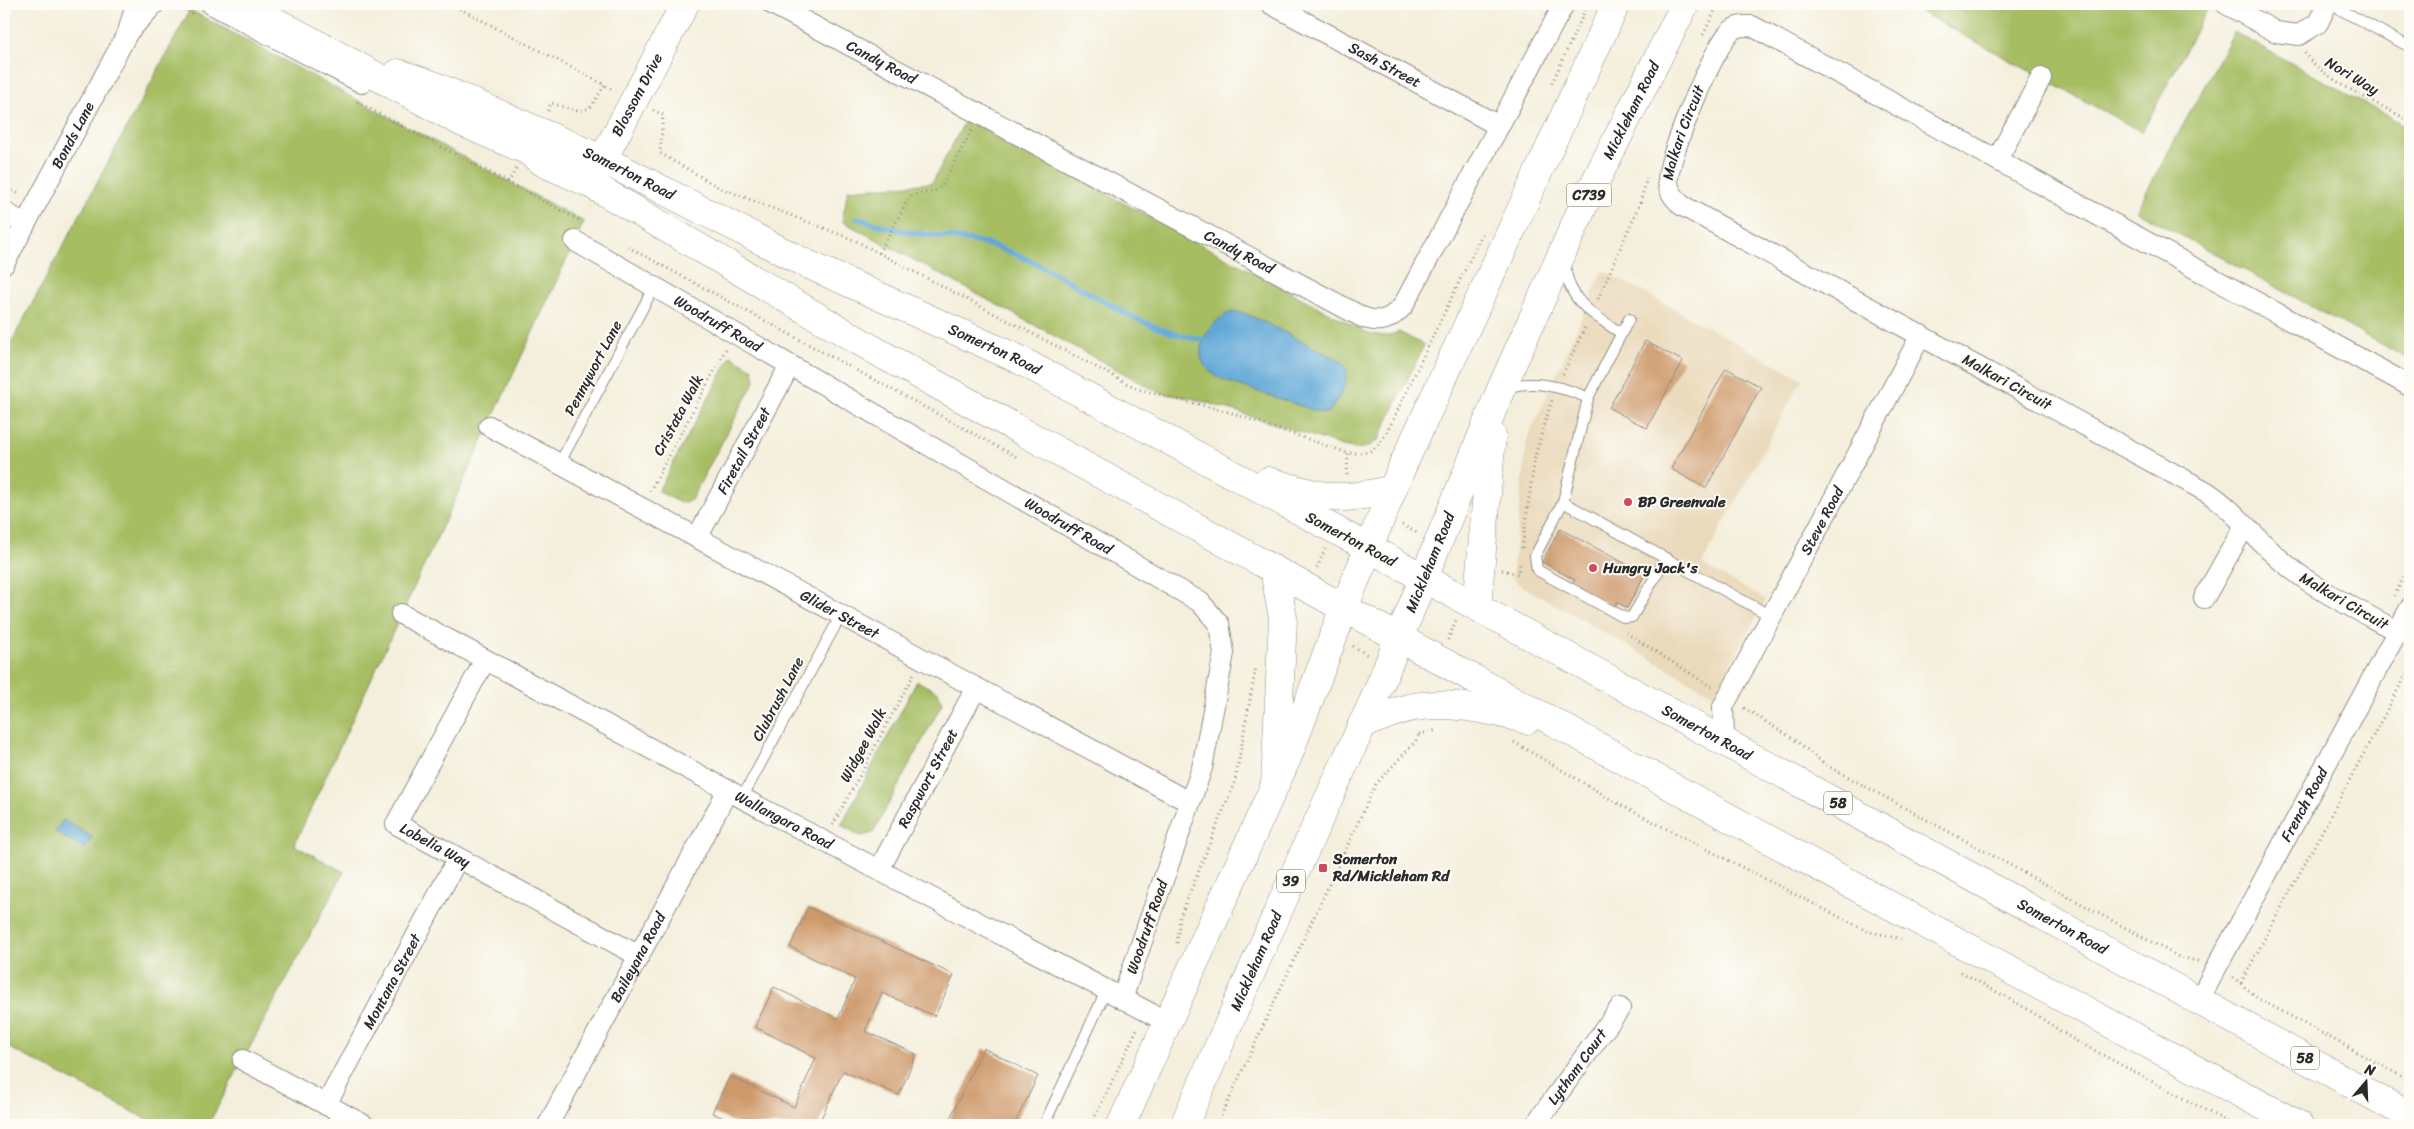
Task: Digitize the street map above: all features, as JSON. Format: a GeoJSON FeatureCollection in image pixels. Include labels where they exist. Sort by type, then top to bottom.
{"type":"FeatureCollection","features":[{"type":"Feature","properties":{"kind":"main road","name":"Blossom Drive"},"geometry":{"type":"LineString","coordinates":[[589,184],[604,160],[685,4]]}},
{"type":"Feature","properties":{"kind":"main road"},"geometry":{"type":"LineString","coordinates":[[1121,1125],[1157,1016],[1275,786],[1344,608],[1394,489],[1616,4]]}},
{"type":"Feature","properties":{"kind":"main road","name":"Mickleham Road"},"geometry":{"type":"LineString","coordinates":[[1184,1125],[1362,724],[1501,390],[1569,236],[1685,4]]}},
{"type":"Feature","properties":{"kind":"main road","name":"Somerton Road"},"geometry":{"type":"LineString","coordinates":[[254,10],[463,123],[526,150],[544,163],[589,184],[883,355],[1574,734],[2299,1125]]}},
{"type":"Feature","properties":{"kind":"main road","name":"Somerton Road"},"geometry":{"type":"LineString","coordinates":[[254,10],[347,54],[433,85],[604,160],[805,263],[1016,358],[1471,603],[2410,1116]]}},
{"type":"Feature","properties":{"kind":"main road"},"geometry":{"type":"LineString","coordinates":[[1471,603],[1480,566],[1489,453],[1501,390]]}},
{"type":"Feature","properties":{"kind":"main road"},"geometry":{"type":"LineString","coordinates":[[1221,468],[1311,493],[1345,497],[1394,489]]}},
{"type":"Feature","properties":{"kind":"main road"},"geometry":{"type":"LineString","coordinates":[[1274,570],[1283,618],[1275,786]]}},
{"type":"Feature","properties":{"kind":"main road"},"geometry":{"type":"LineString","coordinates":[[1362,724],[1410,708],[1441,706],[1493,710],[1574,734]]}},
{"type":"Feature","properties":{"kind":"street","name":"Bonds Lane"},"geometry":{"type":"LineString","coordinates":[[4,264],[128,32],[136,4]]}},
{"type":"Feature","properties":{"kind":"street"},"geometry":{"type":"LineString","coordinates":[[128,32],[154,4]]}},
{"type":"Feature","properties":{"kind":"street","name":"Candy Road"},"geometry":{"type":"LineString","coordinates":[[772,4],[1362,317],[1378,322],[1392,317],[1403,306],[1564,4]]}},
{"type":"Feature","properties":{"kind":"street","name":"Sash Street"},"geometry":{"type":"LineString","coordinates":[[1271,4],[1499,126]]}},
{"type":"Feature","properties":{"kind":"street"},"geometry":{"type":"LineString","coordinates":[[2226,4],[2276,32],[2299,35],[2318,23],[2329,4]]}},
{"type":"Feature","properties":{"kind":"street"},"geometry":{"type":"LineString","coordinates":[[205,11],[320,62],[440,122],[463,123]]}},
{"type":"Feature","properties":{"kind":"street","name":"Malkari Circuit"},"geometry":{"type":"LineString","coordinates":[[2397,631],[2313,586],[2282,562],[2244,527],[2226,504],[2207,492],[1681,204],[1671,194],[1668,180],[1686,118],[1725,38],[1738,25],[1752,26],[2410,386]]}},
{"type":"Feature","properties":{"kind":"street"},"geometry":{"type":"LineString","coordinates":[[1997,160],[2041,78]]}},
{"type":"Feature","properties":{"kind":"street"},"geometry":{"type":"LineString","coordinates":[[4,212],[26,224]]}},
{"type":"Feature","properties":{"kind":"street","name":"Woodruff Road"},"geometry":{"type":"LineString","coordinates":[[575,241],[1200,602],[1219,624],[1224,653],[1202,768],[1114,995]]}},
{"type":"Feature","properties":{"kind":"street","name":"Steve Road"},"geometry":{"type":"LineString","coordinates":[[1726,702],[1921,336]]}},
{"type":"Feature","properties":{"kind":"street","name":"Firetail Street"},"geometry":{"type":"LineString","coordinates":[[697,538],[790,365]]}},
{"type":"Feature","properties":{"kind":"street","name":"Glider Street"},"geometry":{"type":"LineString","coordinates":[[489,426],[1189,802]]}},
{"type":"Feature","properties":{"kind":"street"},"geometry":{"type":"LineString","coordinates":[[2204,598],[2244,527]]}},
{"type":"Feature","properties":{"kind":"street","name":"French Road"},"geometry":{"type":"LineString","coordinates":[[2199,1000],[2410,608]]}},
{"type":"Feature","properties":{"kind":"street","name":"Wallangara Road"},"geometry":{"type":"LineString","coordinates":[[401,614],[735,794],[1157,1016]]}},
{"type":"Feature","properties":{"kind":"street","name":"Lobelia Way"},"geometry":{"type":"LineString","coordinates":[[485,660],[396,824],[639,956]]}},
{"type":"Feature","properties":{"kind":"street","name":"Raspwort Street"},"geometry":{"type":"LineString","coordinates":[[878,870],[976,688]]}},
{"type":"Feature","properties":{"kind":"street"},"geometry":{"type":"LineString","coordinates":[[1688,721],[1709,716],[1726,702]]}},
{"type":"Feature","properties":{"kind":"street"},"geometry":{"type":"LineString","coordinates":[[1724,741],[1726,702]]}},
{"type":"Feature","properties":{"kind":"street","name":"Baileyana Road"},"geometry":{"type":"LineString","coordinates":[[548,1125],[639,956],[735,794]]}},
{"type":"Feature","properties":{"kind":"street","name":"Montana Street"},"geometry":{"type":"LineString","coordinates":[[326,1105],[458,858]]}},
{"type":"Feature","properties":{"kind":"street","name":"Lytham Court"},"geometry":{"type":"LineString","coordinates":[[1535,1125],[1620,1008]]}},
{"type":"Feature","properties":{"kind":"street"},"geometry":{"type":"LineString","coordinates":[[243,1060],[364,1125]]}},
{"type":"Feature","properties":{"kind":"lane"},"geometry":{"type":"LineString","coordinates":[[2329,4],[2410,47]]}},
{"type":"Feature","properties":{"kind":"lane"},"geometry":{"type":"LineString","coordinates":[[1569,236],[1564,262],[1567,282],[1583,307],[1620,333]]}},
{"type":"Feature","properties":{"kind":"lane","name":"Pennywort Lane"},"geometry":{"type":"LineString","coordinates":[[559,464],[654,286]]}},
{"type":"Feature","properties":{"kind":"lane"},"geometry":{"type":"LineString","coordinates":[[1629,319],[1620,333],[1588,398],[1563,502],[1534,556],[1537,570],[1625,618],[1632,617],[1666,558]]}},
{"type":"Feature","properties":{"kind":"lane"},"geometry":{"type":"LineString","coordinates":[[1501,390],[1514,385],[1529,384],[1556,387],[1588,398]]}},
{"type":"Feature","properties":{"kind":"lane"},"geometry":{"type":"LineString","coordinates":[[1563,502],[1771,616]]}},
{"type":"Feature","properties":{"kind":"lane","name":"Clubrush Lane"},"geometry":{"type":"LineString","coordinates":[[735,794],[841,615]]}},
{"type":"Feature","properties":{"kind":"lane"},"geometry":{"type":"LineString","coordinates":[[1044,1125],[1114,995]]}},
{"type":"Feature","properties":{"kind":"path"},"geometry":{"type":"LineString","coordinates":[[174,4],[205,11]]}},
{"type":"Feature","properties":{"kind":"path"},"geometry":{"type":"LineString","coordinates":[[451,4],[663,116],[660,153],[718,187],[854,240],[1138,390],[1229,412],[1348,453],[1365,454],[1377,448],[1387,432],[1483,231]]}},
{"type":"Feature","properties":{"kind":"path"},"geometry":{"type":"LineString","coordinates":[[1549,90],[1588,4]]}},
{"type":"Feature","properties":{"kind":"path"},"geometry":{"type":"LineString","coordinates":[[1699,43],[1718,4]]}},
{"type":"Feature","properties":{"kind":"path","name":"Nori Way"},"geometry":{"type":"LineString","coordinates":[[2299,35],[2307,59],[2322,73],[2410,121]]}},
{"type":"Feature","properties":{"kind":"path"},"geometry":{"type":"LineString","coordinates":[[353,100],[589,226]]}},
{"type":"Feature","properties":{"kind":"path"},"geometry":{"type":"LineString","coordinates":[[879,253],[912,195],[934,191],[941,187],[982,115]]}},
{"type":"Feature","properties":{"kind":"path"},"geometry":{"type":"LineString","coordinates":[[1518,574],[1534,456],[1556,387],[1592,313],[1640,203],[1648,175]]}},
{"type":"Feature","properties":{"kind":"path"},"geometry":{"type":"LineString","coordinates":[[4,185],[20,194]]}},
{"type":"Feature","properties":{"kind":"path"},"geometry":{"type":"LineString","coordinates":[[622,244],[1018,458]]}},
{"type":"Feature","properties":{"kind":"path","name":"Cristata Walk"},"geometry":{"type":"LineString","coordinates":[[641,508],[735,333]]}},
{"type":"Feature","properties":{"kind":"path"},"geometry":{"type":"LineString","coordinates":[[1345,497],[1348,453]]}},
{"type":"Feature","properties":{"kind":"path"},"geometry":{"type":"LineString","coordinates":[[1383,515],[1437,544]]}},
{"type":"Feature","properties":{"kind":"path"},"geometry":{"type":"LineString","coordinates":[[1309,589],[1333,529]]}},
{"type":"Feature","properties":{"kind":"path"},"geometry":{"type":"LineString","coordinates":[[1480,566],[1518,574],[1526,578]]}},
{"type":"Feature","properties":{"kind":"path"},"geometry":{"type":"LineString","coordinates":[[1440,661],[1471,603]]}},
{"type":"Feature","properties":{"kind":"path"},"geometry":{"type":"LineString","coordinates":[[1619,629],[1645,643],[1726,702],[1795,740],[1826,765],[2179,958],[2204,962],[2216,968],[2240,983],[2259,999],[2410,1081]]}},
{"type":"Feature","properties":{"kind":"path","name":"Widgee Walk"},"geometry":{"type":"LineString","coordinates":[[824,841],[922,659]]}},
{"type":"Feature","properties":{"kind":"path"},"geometry":{"type":"LineString","coordinates":[[1176,951],[1180,917],[1235,781],[1257,665]]}},
{"type":"Feature","properties":{"kind":"path"},"geometry":{"type":"LineString","coordinates":[[2240,983],[2410,667]]}},
{"type":"Feature","properties":{"kind":"path"},"geometry":{"type":"LineString","coordinates":[[1419,734],[1443,729]]}},
{"type":"Feature","properties":{"kind":"path"},"geometry":{"type":"LineString","coordinates":[[1506,739],[1547,760],[1624,807],[1867,931],[1902,939]]}},
{"type":"Feature","properties":{"kind":"path"},"geometry":{"type":"LineString","coordinates":[[1953,968],[2029,1010],[2071,1038],[2233,1125]]}},
{"type":"Feature","properties":{"kind":"path"},"geometry":{"type":"LineString","coordinates":[[1092,1125],[1157,1016]]}},
{"type":"Feature","properties":{"kind":"path"},"geometry":{"type":"LineString","coordinates":[[4,1119],[14,1125]]}},
{"type":"Feature","properties":{"kind":"shaded area","name":"BP Greenvale"},"geometry":{"type":"Polygon","coordinates":[[[1603,270],[1802,379],[1702,564],[1766,600],[1714,695],[1520,585],[1512,577],[1527,440],[1603,270]]]}},
{"type":"Feature","properties":{"kind":"green space"},"geometry":{"type":"Polygon","coordinates":[[[1906,4],[2210,4],[2142,132],[1906,4]]]}},
{"type":"Feature","properties":{"kind":"green space"},"geometry":{"type":"Polygon","coordinates":[[[190,10],[584,222],[294,845],[344,872],[208,1125],[158,1125],[4,1045],[4,356],[190,10]]]}},
{"type":"Feature","properties":{"kind":"green space"},"geometry":{"type":"Polygon","coordinates":[[[2234,32],[2410,128],[2410,360],[2136,211],[2234,32]]]}},
{"type":"Feature","properties":{"kind":"green space"},"geometry":{"type":"Polygon","coordinates":[[[966,119],[1369,334],[1387,336],[1399,332],[1424,345],[1379,439],[1367,447],[1343,446],[1191,398],[1160,393],[842,221],[848,190],[932,183],[966,119]]]}},
{"type":"Feature","properties":{"kind":"green space"},"geometry":{"type":"Polygon","coordinates":[[[731,356],[753,369],[755,381],[691,500],[680,503],[658,491],[731,356]]]}},
{"type":"Feature","properties":{"kind":"green space"},"geometry":{"type":"Polygon","coordinates":[[[917,681],[938,692],[942,704],[873,833],[861,836],[841,825],[917,681]]]}},
{"type":"Feature","properties":{"kind":"water"},"geometry":{"type":"Polygon","coordinates":[[[1234,312],[1244,313],[1264,322],[1344,363],[1347,376],[1346,382],[1341,394],[1329,412],[1322,413],[1229,382],[1209,371],[1202,360],[1201,353],[1205,337],[1215,323],[1227,314],[1234,312]]]}},
{"type":"Feature","properties":{"kind":"water"},"geometry":{"type":"Polygon","coordinates":[[[63,820],[92,837],[85,849],[55,832],[63,820]]]}},
{"type":"Feature","properties":{"kind":"building"},"geometry":{"type":"Polygon","coordinates":[[[1645,341],[1683,361],[1647,428],[1609,408],[1645,341]]]}},
{"type":"Feature","properties":{"kind":"building"},"geometry":{"type":"Polygon","coordinates":[[[1726,368],[1761,387],[1706,488],[1671,469],[1726,368]]]}},
{"type":"Feature","properties":{"kind":"building","name":"Hungry Jack's"},"geometry":{"type":"Polygon","coordinates":[[[1560,529],[1645,574],[1627,608],[1617,602],[1615,607],[1573,584],[1575,580],[1542,562],[1560,529]]]}},
{"type":"Feature","properties":{"kind":"building"},"geometry":{"type":"Polygon","coordinates":[[[808,907],[954,975],[935,1016],[882,993],[865,1031],[916,1054],[899,1095],[843,1071],[818,1125],[740,1125],[712,1113],[730,1076],[794,1107],[816,1058],[755,1027],[774,987],[838,1019],[855,979],[790,947],[808,907]]]}},
{"type":"Feature","properties":{"kind":"building"},"geometry":{"type":"Polygon","coordinates":[[[983,1048],[1038,1076],[1014,1125],[947,1125],[983,1048]]]}},
{"type":"Feature","properties":{"kind":"waterway"},"geometry":{"type":"LineString","coordinates":[[857,218],[902,231],[991,245],[1053,272],[1101,300],[1150,325],[1176,334],[1204,340]]}},
{"type":"Feature","properties":{"kind":"place","name":"BP Greenvale"},"geometry":{"type":"Point","coordinates":[1628,502]}},
{"type":"Feature","properties":{"kind":"place","name":"Hungry Jack's"},"geometry":{"type":"Point","coordinates":[1593,568]}},
{"type":"Feature","properties":{"kind":"place","name":"Somerton Rd/Mickleham Rd"},"geometry":{"type":"Point","coordinates":[1323,868]}}]}
